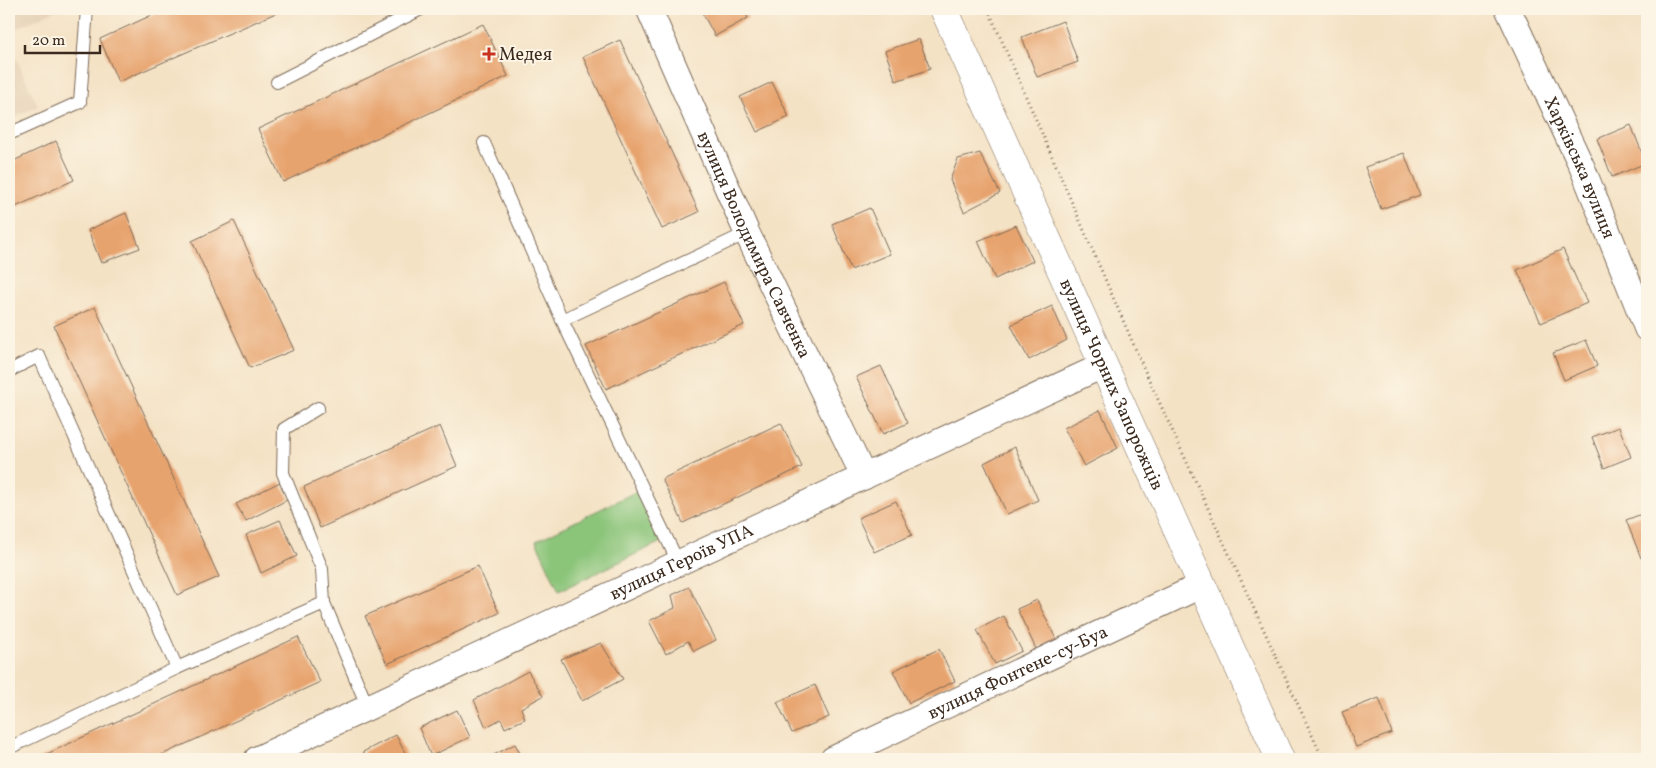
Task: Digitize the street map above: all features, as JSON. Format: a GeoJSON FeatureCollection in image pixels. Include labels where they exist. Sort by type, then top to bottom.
{"type":"FeatureCollection","features":[{"type":"Feature","properties":{"kind":"street","name":"вулиця Володимира Савченка"},"geometry":{"type":"LineString","coordinates":[[649,9],[747,234],[864,477]]}},
{"type":"Feature","properties":{"kind":"street","name":"вулиця Чорних Запорожців"},"geometry":{"type":"LineString","coordinates":[[944,9],[1280,759]]}},
{"type":"Feature","properties":{"kind":"street","name":"Харківська вулиця"},"geometry":{"type":"LineString","coordinates":[[1508,9],[1582,167],[1647,329]]}},
{"type":"Feature","properties":{"kind":"street","name":"вулиця Героїв УПА"},"geometry":{"type":"LineString","coordinates":[[257,759],[1104,365]]}},
{"type":"Feature","properties":{"kind":"street","name":"вулиця Фонтене-су-Буа"},"geometry":{"type":"LineString","coordinates":[[833,759],[1202,585]]}},
{"type":"Feature","properties":{"kind":"lane"},"geometry":{"type":"LineString","coordinates":[[9,134],[80,102],[87,9]]}},
{"type":"Feature","properties":{"kind":"lane"},"geometry":{"type":"LineString","coordinates":[[277,82],[421,9]]}},
{"type":"Feature","properties":{"kind":"lane"},"geometry":{"type":"LineString","coordinates":[[484,143],[562,320],[678,562]]}},
{"type":"Feature","properties":{"kind":"lane"},"geometry":{"type":"LineString","coordinates":[[562,320],[747,234]]}},
{"type":"Feature","properties":{"kind":"lane"},"geometry":{"type":"LineString","coordinates":[[9,371],[40,356],[177,668]]}},
{"type":"Feature","properties":{"kind":"lane"},"geometry":{"type":"LineString","coordinates":[[318,408],[284,429],[283,473],[322,569],[324,603],[368,708]]}},
{"type":"Feature","properties":{"kind":"lane"},"geometry":{"type":"LineString","coordinates":[[9,748],[177,668],[324,603]]}},
{"type":"Feature","properties":{"kind":"path"},"geometry":{"type":"LineString","coordinates":[[988,9],[1145,371],[1323,759]]}},
{"type":"Feature","properties":{"kind":"shaded area"},"geometry":{"type":"Polygon","coordinates":[[[9,9],[58,9],[9,32],[9,9]]]}},
{"type":"Feature","properties":{"kind":"shaded area"},"geometry":{"type":"Polygon","coordinates":[[[9,43],[38,106],[9,120],[9,43]]]}},
{"type":"Feature","properties":{"kind":"green space"},"geometry":{"type":"Polygon","coordinates":[[[637,491],[661,542],[559,591],[536,541],[637,491]]]}},
{"type":"Feature","properties":{"kind":"building"},"geometry":{"type":"Polygon","coordinates":[[[165,9],[285,9],[118,82],[100,39],[165,9]]]}},
{"type":"Feature","properties":{"kind":"building"},"geometry":{"type":"Polygon","coordinates":[[[700,9],[743,9],[748,18],[715,36],[700,9]]]}},
{"type":"Feature","properties":{"kind":"building"},"geometry":{"type":"Polygon","coordinates":[[[1063,21],[1078,62],[1037,77],[1022,37],[1063,21]]]}},
{"type":"Feature","properties":{"kind":"building"},"geometry":{"type":"Polygon","coordinates":[[[483,24],[508,76],[283,182],[258,129],[483,24]]]}},
{"type":"Feature","properties":{"kind":"building"},"geometry":{"type":"Polygon","coordinates":[[[919,39],[930,69],[896,81],[885,51],[919,39]]]}},
{"type":"Feature","properties":{"kind":"building"},"geometry":{"type":"Polygon","coordinates":[[[620,40],[699,212],[662,229],[583,57],[620,40]]]}},
{"type":"Feature","properties":{"kind":"building"},"geometry":{"type":"Polygon","coordinates":[[[772,82],[789,117],[757,132],[740,97],[772,82]]]}},
{"type":"Feature","properties":{"kind":"building"},"geometry":{"type":"Polygon","coordinates":[[[1631,125],[1646,163],[1612,177],[1597,139],[1631,125]]]}},
{"type":"Feature","properties":{"kind":"building"},"geometry":{"type":"Polygon","coordinates":[[[56,141],[74,180],[9,210],[9,163],[56,141]]]}},
{"type":"Feature","properties":{"kind":"building"},"geometry":{"type":"Polygon","coordinates":[[[980,153],[1000,193],[964,212],[950,180],[958,159],[980,153]]]}},
{"type":"Feature","properties":{"kind":"building"},"geometry":{"type":"Polygon","coordinates":[[[1404,153],[1420,195],[1381,209],[1365,167],[1404,153]]]}},
{"type":"Feature","properties":{"kind":"building"},"geometry":{"type":"Polygon","coordinates":[[[870,208],[890,254],[851,270],[832,224],[870,208]]]}},
{"type":"Feature","properties":{"kind":"building"},"geometry":{"type":"Polygon","coordinates":[[[126,213],[140,248],[101,263],[88,230],[126,213]]]}},
{"type":"Feature","properties":{"kind":"building"},"geometry":{"type":"Polygon","coordinates":[[[234,221],[294,350],[250,368],[192,241],[234,221]]]}},
{"type":"Feature","properties":{"kind":"building"},"geometry":{"type":"Polygon","coordinates":[[[1016,225],[1033,261],[995,279],[978,241],[1016,225]]]}},
{"type":"Feature","properties":{"kind":"building"},"geometry":{"type":"Polygon","coordinates":[[[1563,249],[1587,303],[1541,323],[1517,270],[1563,249]]]}},
{"type":"Feature","properties":{"kind":"building"},"geometry":{"type":"Polygon","coordinates":[[[724,282],[744,325],[606,389],[586,346],[724,282]]]}},
{"type":"Feature","properties":{"kind":"building"},"geometry":{"type":"Polygon","coordinates":[[[1052,306],[1067,340],[1029,360],[1011,325],[1052,306]]]}},
{"type":"Feature","properties":{"kind":"building"},"geometry":{"type":"Polygon","coordinates":[[[95,307],[219,577],[177,595],[54,326],[95,307]]]}},
{"type":"Feature","properties":{"kind":"building"},"geometry":{"type":"Polygon","coordinates":[[[1586,340],[1597,366],[1564,380],[1553,353],[1586,340]]]}},
{"type":"Feature","properties":{"kind":"building"},"geometry":{"type":"Polygon","coordinates":[[[881,366],[908,423],[883,434],[856,377],[881,366]]]}},
{"type":"Feature","properties":{"kind":"building"},"geometry":{"type":"Polygon","coordinates":[[[1100,410],[1118,448],[1084,466],[1064,428],[1100,410]]]}},
{"type":"Feature","properties":{"kind":"building"},"geometry":{"type":"Polygon","coordinates":[[[781,423],[802,467],[683,523],[662,479],[781,423]]]}},
{"type":"Feature","properties":{"kind":"building"},"geometry":{"type":"Polygon","coordinates":[[[440,426],[457,466],[320,528],[304,487],[440,426]]]}},
{"type":"Feature","properties":{"kind":"building"},"geometry":{"type":"Polygon","coordinates":[[[1619,427],[1631,457],[1604,468],[1592,437],[1619,427]]]}},
{"type":"Feature","properties":{"kind":"building"},"geometry":{"type":"Polygon","coordinates":[[[1015,447],[1038,500],[1007,514],[984,463],[1015,447]]]}},
{"type":"Feature","properties":{"kind":"building"},"geometry":{"type":"Polygon","coordinates":[[[280,482],[289,499],[246,521],[236,504],[280,482]]]}},
{"type":"Feature","properties":{"kind":"building"},"geometry":{"type":"Polygon","coordinates":[[[896,501],[912,535],[874,552],[858,518],[896,501]]]}},
{"type":"Feature","properties":{"kind":"building"},"geometry":{"type":"Polygon","coordinates":[[[1647,512],[1647,556],[1641,558],[1626,520],[1647,512]]]}},
{"type":"Feature","properties":{"kind":"building"},"geometry":{"type":"Polygon","coordinates":[[[280,520],[297,556],[261,573],[246,535],[280,520]]]}},
{"type":"Feature","properties":{"kind":"building"},"geometry":{"type":"Polygon","coordinates":[[[478,566],[499,613],[387,664],[365,616],[478,566]]]}},
{"type":"Feature","properties":{"kind":"building"},"geometry":{"type":"Polygon","coordinates":[[[689,587],[716,640],[694,651],[688,641],[666,654],[649,621],[675,608],[672,595],[689,587]]]}},
{"type":"Feature","properties":{"kind":"building"},"geometry":{"type":"Polygon","coordinates":[[[1037,600],[1056,639],[1036,649],[1017,609],[1037,600]]]}},
{"type":"Feature","properties":{"kind":"building"},"geometry":{"type":"Polygon","coordinates":[[[1004,616],[1022,651],[995,664],[977,630],[1004,616]]]}},
{"type":"Feature","properties":{"kind":"building"},"geometry":{"type":"Polygon","coordinates":[[[298,637],[320,682],[153,759],[36,759],[298,637]]]}},
{"type":"Feature","properties":{"kind":"building"},"geometry":{"type":"Polygon","coordinates":[[[601,643],[623,679],[582,701],[561,659],[601,643]]]}},
{"type":"Feature","properties":{"kind":"building"},"geometry":{"type":"Polygon","coordinates":[[[939,649],[955,681],[909,703],[893,671],[939,649]]]}},
{"type":"Feature","properties":{"kind":"building"},"geometry":{"type":"Polygon","coordinates":[[[528,671],[543,696],[521,708],[525,719],[505,728],[501,719],[486,727],[474,700],[528,671]]]}},
{"type":"Feature","properties":{"kind":"building"},"geometry":{"type":"Polygon","coordinates":[[[815,685],[829,717],[792,733],[777,702],[815,685]]]}},
{"type":"Feature","properties":{"kind":"building"},"geometry":{"type":"Polygon","coordinates":[[[1379,698],[1392,733],[1356,747],[1342,712],[1379,698]]]}},
{"type":"Feature","properties":{"kind":"building"},"geometry":{"type":"Polygon","coordinates":[[[457,710],[470,737],[431,756],[419,728],[457,710]]]}},
{"type":"Feature","properties":{"kind":"building"},"geometry":{"type":"Polygon","coordinates":[[[396,735],[408,759],[367,759],[363,752],[396,735]]]}},
{"type":"Feature","properties":{"kind":"building"},"geometry":{"type":"Polygon","coordinates":[[[515,744],[523,759],[486,759],[515,744]]]}},
{"type":"Feature","properties":{"kind":"place","name":"Медея"},"geometry":{"type":"Point","coordinates":[489,54]}}]}
